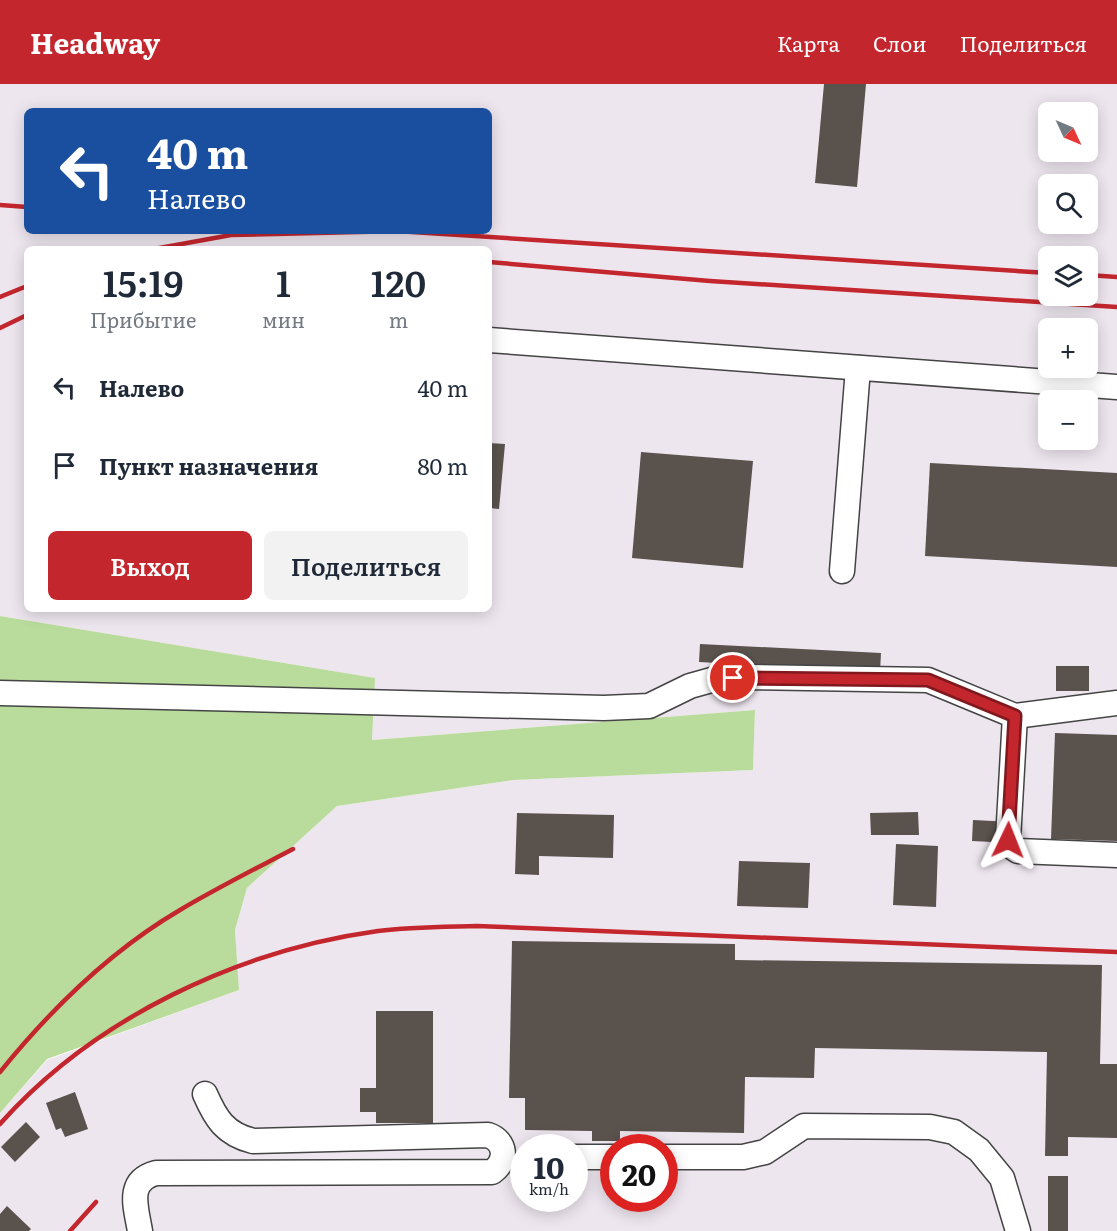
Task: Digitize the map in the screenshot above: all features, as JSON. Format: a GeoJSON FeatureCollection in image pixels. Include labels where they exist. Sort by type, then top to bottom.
{"type":"FeatureCollection","features":[{"type":"Feature","properties":{"kind":"lane"},"geometry":{"type":"LineString","coordinates":[[492,340],[1117,387]]}},
{"type":"Feature","properties":{"kind":"lane"},"geometry":{"type":"LineString","coordinates":[[842,571],[858,368]]}},
{"type":"Feature","properties":{"kind":"lane"},"geometry":{"type":"LineString","coordinates":[[0,693],[604,708],[649,706],[690,686],[715,679],[863,679],[928,680],[1015,716],[1117,703]]}},
{"type":"Feature","properties":{"kind":"lane"},"geometry":{"type":"LineString","coordinates":[[1015,716],[1008,840],[1012,847],[1018,851],[1117,855]]}},
{"type":"Feature","properties":{"kind":"lane"},"geometry":{"type":"LineString","coordinates":[[205,1094],[224,1129],[237,1137],[252,1141],[488,1134],[496,1138],[510,1154]]}},
{"type":"Feature","properties":{"kind":"lane"},"geometry":{"type":"LineString","coordinates":[[678,1157],[743,1157],[765,1152],[804,1126],[930,1127],[954,1132],[979,1150],[1002,1178],[1018,1231]]}},
{"type":"Feature","properties":{"kind":"lane"},"geometry":{"type":"LineString","coordinates":[[140,1231],[134,1192],[141,1179],[156,1173],[492,1172],[510,1159]]}},
{"type":"Feature","properties":{"kind":"shaded area"},"geometry":{"type":"Polygon","coordinates":[[[0,84],[1117,84],[1117,1231],[0,1231],[0,1113],[47,1060],[239,990],[235,930],[247,888],[337,806],[513,780],[753,770],[755,710],[372,740],[374,678],[0,616],[0,84]]]}},
{"type":"Feature","properties":{"kind":"green space"},"geometry":{"type":"Polygon","coordinates":[[[0,616],[375,678],[372,740],[755,710],[753,770],[513,780],[337,806],[247,888],[235,930],[239,990],[47,1059],[0,1113],[0,616]]]}},
{"type":"Feature","properties":{"kind":"building"},"geometry":{"type":"Polygon","coordinates":[[[824,84],[866,84],[857,187],[815,183],[824,84]]]}},
{"type":"Feature","properties":{"kind":"building"},"geometry":{"type":"Polygon","coordinates":[[[492,443],[505,444],[499,509],[492,508],[492,443]]]}},
{"type":"Feature","properties":{"kind":"building"},"geometry":{"type":"Polygon","coordinates":[[[641,452],[753,461],[743,568],[632,558],[641,452]]]}},
{"type":"Feature","properties":{"kind":"building"},"geometry":{"type":"Polygon","coordinates":[[[930,463],[1117,473],[1117,567],[925,556],[930,463]]]}},
{"type":"Feature","properties":{"kind":"building"},"geometry":{"type":"Polygon","coordinates":[[[700,644],[881,653],[880,672],[699,662],[700,644]]]}},
{"type":"Feature","properties":{"kind":"building"},"geometry":{"type":"Polygon","coordinates":[[[1056,666],[1089,666],[1089,691],[1056,691],[1056,666]]]}},
{"type":"Feature","properties":{"kind":"building"},"geometry":{"type":"Polygon","coordinates":[[[1055,733],[1117,735],[1117,841],[1051,839],[1055,733]]]}},
{"type":"Feature","properties":{"kind":"building"},"geometry":{"type":"Polygon","coordinates":[[[918,812],[919,835],[871,835],[870,813],[918,812]]]}},
{"type":"Feature","properties":{"kind":"building"},"geometry":{"type":"Polygon","coordinates":[[[517,813],[614,815],[613,858],[539,856],[539,875],[515,874],[517,813]]]}},
{"type":"Feature","properties":{"kind":"building"},"geometry":{"type":"Polygon","coordinates":[[[973,820],[1013,822],[1012,843],[972,841],[973,820]]]}},
{"type":"Feature","properties":{"kind":"building"},"geometry":{"type":"Polygon","coordinates":[[[896,844],[938,846],[936,907],[893,905],[896,844]]]}},
{"type":"Feature","properties":{"kind":"building"},"geometry":{"type":"Polygon","coordinates":[[[739,861],[810,863],[808,908],[737,906],[739,861]]]}},
{"type":"Feature","properties":{"kind":"building"},"geometry":{"type":"Polygon","coordinates":[[[512,941],[735,944],[735,960],[1102,965],[1100,1064],[1117,1064],[1117,1138],[1068,1137],[1068,1156],[1045,1156],[1047,1052],[815,1048],[814,1078],[745,1077],[744,1133],[620,1131],[620,1134],[600,1134],[600,1141],[592,1141],[592,1131],[525,1130],[525,1098],[509,1098],[512,941]]]}},
{"type":"Feature","properties":{"kind":"building"},"geometry":{"type":"Polygon","coordinates":[[[376,1011],[433,1011],[433,1123],[376,1123],[376,1112],[360,1112],[360,1088],[376,1088],[376,1011]]]}},
{"type":"Feature","properties":{"kind":"building"},"geometry":{"type":"Polygon","coordinates":[[[75,1092],[88,1129],[65,1137],[61,1128],[56,1130],[46,1103],[75,1092]]]}},
{"type":"Feature","properties":{"kind":"building"},"geometry":{"type":"Polygon","coordinates":[[[26,1122],[40,1137],[15,1162],[1,1147],[26,1122]]]}},
{"type":"Feature","properties":{"kind":"building"},"geometry":{"type":"Polygon","coordinates":[[[1048,1176],[1068,1176],[1068,1231],[1048,1231],[1048,1176]]]}},
{"type":"Feature","properties":{"kind":"building"},"geometry":{"type":"Polygon","coordinates":[[[7,1206],[31,1229],[29,1231],[0,1231],[0,1214],[7,1206]]]}},
{"type":"Feature","properties":{"kind":"railway"},"geometry":{"type":"LineString","coordinates":[[0,205],[24,207]]}},
{"type":"Feature","properties":{"kind":"railway"},"geometry":{"type":"LineString","coordinates":[[170,246],[231,235],[274,234]]}},
{"type":"Feature","properties":{"kind":"railway"},"geometry":{"type":"LineString","coordinates":[[443,234],[1038,272]]}},
{"type":"Feature","properties":{"kind":"railway"},"geometry":{"type":"LineString","coordinates":[[492,262],[710,281],[1117,307]]}},
{"type":"Feature","properties":{"kind":"railway"},"geometry":{"type":"LineString","coordinates":[[1098,276],[1117,277]]}},
{"type":"Feature","properties":{"kind":"railway"},"geometry":{"type":"LineString","coordinates":[[0,297],[24,287]]}},
{"type":"Feature","properties":{"kind":"railway"},"geometry":{"type":"LineString","coordinates":[[0,328],[24,316]]}},
{"type":"Feature","properties":{"kind":"railway"},"geometry":{"type":"LineString","coordinates":[[0,1072],[61,1004],[130,944],[154,926],[194,902],[293,849]]}},
{"type":"Feature","properties":{"kind":"railway"},"geometry":{"type":"LineString","coordinates":[[0,1124],[38,1086],[79,1052],[124,1021],[172,995],[222,972],[274,954],[326,940],[378,931],[477,926],[1117,952]]}},
{"type":"Feature","properties":{"kind":"railway"},"geometry":{"type":"LineString","coordinates":[[70,1231],[96,1202]]}},
{"type":"Feature","properties":{"kind":"route"},"geometry":{"type":"LineString","coordinates":[[733,678],[928,680],[1015,716],[1008,840]]}}]}
